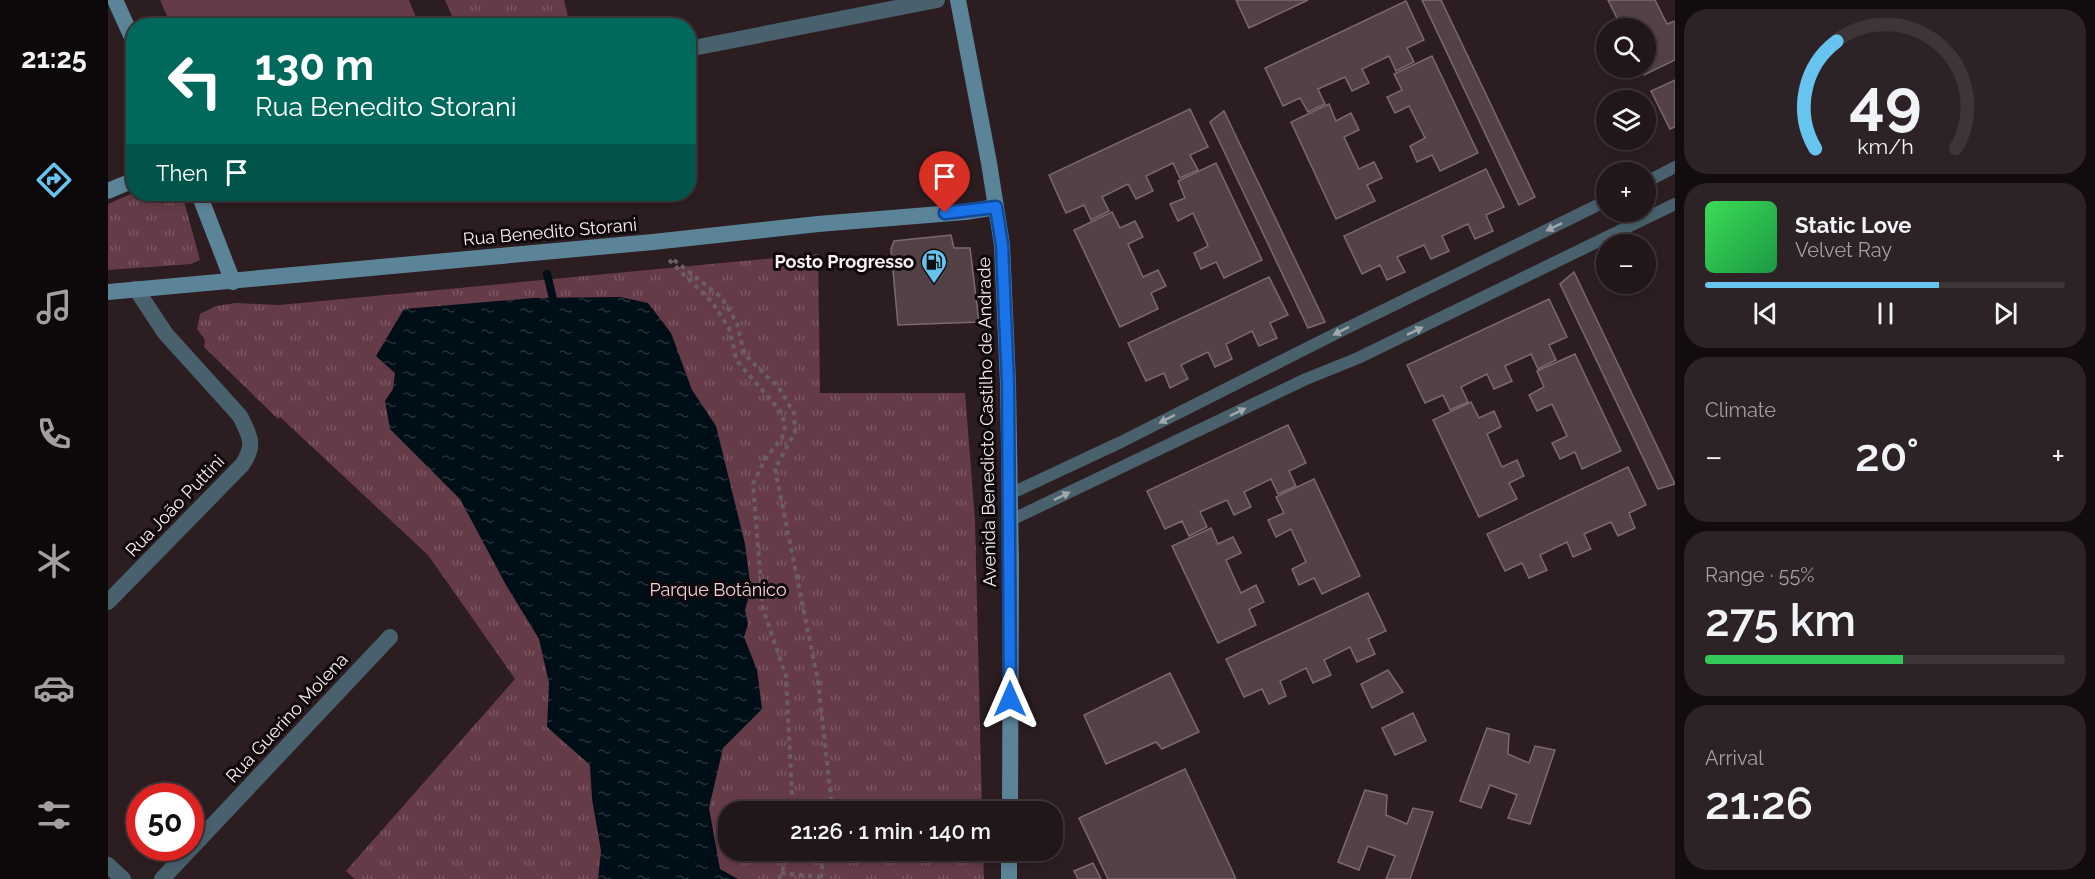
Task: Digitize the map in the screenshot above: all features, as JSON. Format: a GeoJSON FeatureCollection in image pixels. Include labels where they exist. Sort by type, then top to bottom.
{"type":"FeatureCollection","features":[{"type":"Feature","properties":{"kind":"main road"},"geometry":{"type":"LineString","coordinates":[[115,0],[126,24]]}},
{"type":"Feature","properties":{"kind":"main road","name":"Avenida Benedicto Castilho de Andrade"},"geometry":{"type":"LineString","coordinates":[[958,0],[1002,245],[1010,494],[1010,801]]}},
{"type":"Feature","properties":{"kind":"main road"},"geometry":{"type":"LineString","coordinates":[[108,191],[126,183]]}},
{"type":"Feature","properties":{"kind":"main road"},"geometry":{"type":"LineString","coordinates":[[202,201],[233,282]]}},
{"type":"Feature","properties":{"kind":"main road","name":"Rua Benedito Storani"},"geometry":{"type":"LineString","coordinates":[[108,292],[653,242],[818,224],[965,212],[996,207]]}},
{"type":"Feature","properties":{"kind":"main road"},"geometry":{"type":"LineString","coordinates":[[1009,861],[1009,879]]}},
{"type":"Feature","properties":{"kind":"street"},"geometry":{"type":"LineString","coordinates":[[696,47],[937,0]]}},
{"type":"Feature","properties":{"kind":"street","name":"Rua João Puttini"},"geometry":{"type":"LineString","coordinates":[[108,602],[242,465],[251,448],[248,431],[240,416],[165,333],[136,289]]}},
{"type":"Feature","properties":{"kind":"street","name":"Rua Guerino Molena"},"geometry":{"type":"LineString","coordinates":[[162,879],[390,637]]}},
{"type":"Feature","properties":{"kind":"street"},"geometry":{"type":"LineString","coordinates":[[108,865],[123,879]]}},
{"type":"Feature","properties":{"kind":"lane"},"geometry":{"type":"LineString","coordinates":[[1656,177],[1675,167]]}},
{"type":"Feature","properties":{"kind":"lane"},"geometry":{"type":"LineString","coordinates":[[1010,521],[1306,379],[1358,358],[1675,204]]}},
{"type":"Feature","properties":{"kind":"lane"},"geometry":{"type":"LineString","coordinates":[[1010,494],[1121,442],[1596,206]]}},
{"type":"Feature","properties":{"kind":"lane"},"geometry":{"type":"LineString","coordinates":[[1121,442],[1132,462]]}},
{"type":"Feature","properties":{"kind":"path"},"geometry":{"type":"LineString","coordinates":[[653,242],[712,302],[729,328],[737,361],[782,413],[784,426],[782,438],[765,459],[753,484],[763,609],[786,676],[793,801]]}},
{"type":"Feature","properties":{"kind":"path"},"geometry":{"type":"LineString","coordinates":[[653,242],[721,297],[737,323],[744,354],[779,388],[794,413],[795,432],[775,469],[818,681],[831,801]]}},
{"type":"Feature","properties":{"kind":"path"},"geometry":{"type":"LineString","coordinates":[[779,879],[786,861]]}},
{"type":"Feature","properties":{"kind":"path"},"geometry":{"type":"LineString","coordinates":[[781,873],[821,878],[823,861]]}},
{"type":"Feature","properties":{"kind":"green space"},"geometry":{"type":"Polygon","coordinates":[[[160,0],[409,0],[416,18],[168,18],[160,0]]]}},
{"type":"Feature","properties":{"kind":"green space"},"geometry":{"type":"Polygon","coordinates":[[[445,0],[564,0],[568,18],[453,18],[445,0]]]}},
{"type":"Feature","properties":{"kind":"green space"},"geometry":{"type":"Polygon","coordinates":[[[126,196],[126,201],[184,201],[200,260],[191,264],[108,270],[108,204],[126,196]]]}},
{"type":"Feature","properties":{"kind":"green space","name":"Parque Botânico"},"geometry":{"type":"Polygon","coordinates":[[[818,254],[820,393],[965,393],[975,520],[982,801],[718,801],[718,861],[983,861],[984,879],[355,879],[346,871],[515,679],[428,555],[280,417],[278,419],[204,347],[205,340],[197,329],[200,314],[216,306],[236,303],[279,305],[818,254]]]}},
{"type":"Feature","properties":{"kind":"water"},"geometry":{"type":"Polygon","coordinates":[[[620,297],[648,303],[671,333],[692,390],[716,426],[745,544],[751,590],[745,610],[748,624],[744,637],[757,670],[762,709],[723,748],[709,808],[720,869],[738,879],[598,879],[601,851],[592,799],[590,765],[547,727],[549,683],[539,639],[506,585],[460,499],[390,429],[385,401],[393,389],[395,373],[376,356],[404,309],[533,298],[620,297]]]}},
{"type":"Feature","properties":{"kind":"building"},"geometry":{"type":"Polygon","coordinates":[[[1236,0],[1308,0],[1249,28],[1236,0]]]}},
{"type":"Feature","properties":{"kind":"building"},"geometry":{"type":"Polygon","coordinates":[[[1422,0],[1441,0],[1535,197],[1519,205],[1422,0]]]}},
{"type":"Feature","properties":{"kind":"building"},"geometry":{"type":"Polygon","coordinates":[[[1608,0],[1655,0],[1667,24],[1675,21],[1675,60],[1656,69],[1656,18],[1617,18],[1608,0]]]}},
{"type":"Feature","properties":{"kind":"building"},"geometry":{"type":"Polygon","coordinates":[[[1406,1],[1424,40],[1407,48],[1414,62],[1396,71],[1389,56],[1362,69],[1369,83],[1352,91],[1345,77],[1318,89],[1325,104],[1308,112],[1300,98],[1283,106],[1265,68],[1406,1]]]}},
{"type":"Feature","properties":{"kind":"building"},"geometry":{"type":"Polygon","coordinates":[[[1432,56],[1478,153],[1440,171],[1432,155],[1417,162],[1410,146],[1425,138],[1409,106],[1395,113],[1387,97],[1402,90],[1394,74],[1432,56]]]}},
{"type":"Feature","properties":{"kind":"building"},"geometry":{"type":"Polygon","coordinates":[[[1675,80],[1675,127],[1670,129],[1656,101],[1656,90],[1653,90],[1675,80]]]}},
{"type":"Feature","properties":{"kind":"building"},"geometry":{"type":"Polygon","coordinates":[[[1329,104],[1336,121],[1351,113],[1359,130],[1344,137],[1359,169],[1374,162],[1382,178],[1367,185],[1375,201],[1336,219],[1291,122],[1329,104]]]}},
{"type":"Feature","properties":{"kind":"building"},"geometry":{"type":"Polygon","coordinates":[[[1190,109],[1208,147],[1190,155],[1198,170],[1180,178],[1173,163],[1146,176],[1153,191],[1136,199],[1128,184],[1102,197],[1109,211],[1091,220],[1084,205],[1066,213],[1049,175],[1190,109]]]}},
{"type":"Feature","properties":{"kind":"building"},"geometry":{"type":"Polygon","coordinates":[[[1224,111],[1325,322],[1308,328],[1210,122],[1224,111]]]}},
{"type":"Feature","properties":{"kind":"building"},"geometry":{"type":"Polygon","coordinates":[[[1216,163],[1262,260],[1224,278],[1216,262],[1201,269],[1194,253],[1208,246],[1193,213],[1178,221],[1170,204],[1185,198],[1178,181],[1216,163]]]}},
{"type":"Feature","properties":{"kind":"building"},"geometry":{"type":"Polygon","coordinates":[[[1486,169],[1504,207],[1486,215],[1493,231],[1475,239],[1468,224],[1442,236],[1449,251],[1431,259],[1424,245],[1397,257],[1405,272],[1387,280],[1380,265],[1362,274],[1344,236],[1486,169]]]}},
{"type":"Feature","properties":{"kind":"building"},"geometry":{"type":"Polygon","coordinates":[[[1112,212],[1120,228],[1135,221],[1143,237],[1128,244],[1143,277],[1158,270],[1166,286],[1151,293],[1158,309],[1120,327],[1074,230],[1112,212]]]}},
{"type":"Feature","properties":{"kind":"building","name":"Posto Progresso"},"geometry":{"type":"Polygon","coordinates":[[[951,235],[954,248],[970,248],[979,322],[898,325],[891,249],[894,241],[951,235]]]}},
{"type":"Feature","properties":{"kind":"building"},"geometry":{"type":"Polygon","coordinates":[[[1574,272],[1675,484],[1658,489],[1560,284],[1574,272]]]}},
{"type":"Feature","properties":{"kind":"building"},"geometry":{"type":"Polygon","coordinates":[[[1269,277],[1288,315],[1270,323],[1277,338],[1259,346],[1252,331],[1226,344],[1232,359],[1215,367],[1208,352],[1181,365],[1188,379],[1170,388],[1164,373],[1146,381],[1128,343],[1269,277]]]}},
{"type":"Feature","properties":{"kind":"building"},"geometry":{"type":"Polygon","coordinates":[[[1549,299],[1567,337],[1549,345],[1556,360],[1538,369],[1531,354],[1505,366],[1512,381],[1494,389],[1487,374],[1461,387],[1468,402],[1450,410],[1443,395],[1425,403],[1407,365],[1549,299]]]}},
{"type":"Feature","properties":{"kind":"building"},"geometry":{"type":"Polygon","coordinates":[[[1575,354],[1621,451],[1582,469],[1575,452],[1560,459],[1552,443],[1567,436],[1552,404],[1537,411],[1529,395],[1544,387],[1537,371],[1575,354]]]}},
{"type":"Feature","properties":{"kind":"building"},"geometry":{"type":"Polygon","coordinates":[[[1471,402],[1479,418],[1494,411],[1501,427],[1487,434],[1502,467],[1517,460],[1524,476],[1509,483],[1517,499],[1479,517],[1433,420],[1471,402]]]}},
{"type":"Feature","properties":{"kind":"building"},"geometry":{"type":"Polygon","coordinates":[[[1288,425],[1306,463],[1289,471],[1296,486],[1278,494],[1271,479],[1244,492],[1251,507],[1234,515],[1227,500],[1200,512],[1207,527],[1189,536],[1182,521],[1165,529],[1147,491],[1288,425]]]}},
{"type":"Feature","properties":{"kind":"building"},"geometry":{"type":"Polygon","coordinates":[[[1628,467],[1646,505],[1629,513],[1635,528],[1618,536],[1611,522],[1584,534],[1591,549],[1573,557],[1567,542],[1540,555],[1547,570],[1529,578],[1522,563],[1505,571],[1487,534],[1628,467]]]}},
{"type":"Feature","properties":{"kind":"building"},"geometry":{"type":"Polygon","coordinates":[[[1314,479],[1360,576],[1322,594],[1314,578],[1299,585],[1292,569],[1306,562],[1291,529],[1276,537],[1268,520],[1284,513],[1276,497],[1314,479]]]}},
{"type":"Feature","properties":{"kind":"building"},"geometry":{"type":"Polygon","coordinates":[[[1211,528],[1218,544],[1233,537],[1241,553],[1226,560],[1241,593],[1256,585],[1264,602],[1249,609],[1256,625],[1218,643],[1172,546],[1211,528]]]}},
{"type":"Feature","properties":{"kind":"building"},"geometry":{"type":"Polygon","coordinates":[[[1368,593],[1386,631],[1368,639],[1375,654],[1357,662],[1350,647],[1324,660],[1331,675],[1313,683],[1306,668],[1280,681],[1286,696],[1269,704],[1262,689],[1244,697],[1226,659],[1368,593]]]}},
{"type":"Feature","properties":{"kind":"building"},"geometry":{"type":"Polygon","coordinates":[[[1388,670],[1403,692],[1372,708],[1361,684],[1388,670]]]}},
{"type":"Feature","properties":{"kind":"building"},"geometry":{"type":"Polygon","coordinates":[[[1170,673],[1199,732],[1162,749],[1156,742],[1106,764],[1084,715],[1170,673]]]}},
{"type":"Feature","properties":{"kind":"building"},"geometry":{"type":"Polygon","coordinates":[[[1413,713],[1426,741],[1395,755],[1382,728],[1413,713]]]}},
{"type":"Feature","properties":{"kind":"building"},"geometry":{"type":"Polygon","coordinates":[[[1487,728],[1509,734],[1508,754],[1529,763],[1535,746],[1555,750],[1530,824],[1508,818],[1517,795],[1490,785],[1481,808],[1460,801],[1487,728]]]}},
{"type":"Feature","properties":{"kind":"building"},"geometry":{"type":"Polygon","coordinates":[[[1185,769],[1236,879],[1108,879],[1079,818],[1185,769]]]}},
{"type":"Feature","properties":{"kind":"building"},"geometry":{"type":"Polygon","coordinates":[[[1365,790],[1387,795],[1386,815],[1407,824],[1413,808],[1433,812],[1410,879],[1386,879],[1395,856],[1368,846],[1359,870],[1338,862],[1365,790]]]}},
{"type":"Feature","properties":{"kind":"building"},"geometry":{"type":"Polygon","coordinates":[[[1093,863],[1101,879],[1078,879],[1074,871],[1093,863]]]}},
{"type":"Feature","properties":{"kind":"waterway"},"geometry":{"type":"LineString","coordinates":[[547,274],[555,307]]}},
{"type":"Feature","properties":{"kind":"place","name":"Posto Progresso"},"geometry":{"type":"Point","coordinates":[934,285]}},
{"type":"Feature","properties":{"kind":"route"},"geometry":{"type":"LineString","coordinates":[[945,213],[996,207],[1002,245],[1008,383],[1011,565],[1010,699]]}}]}
